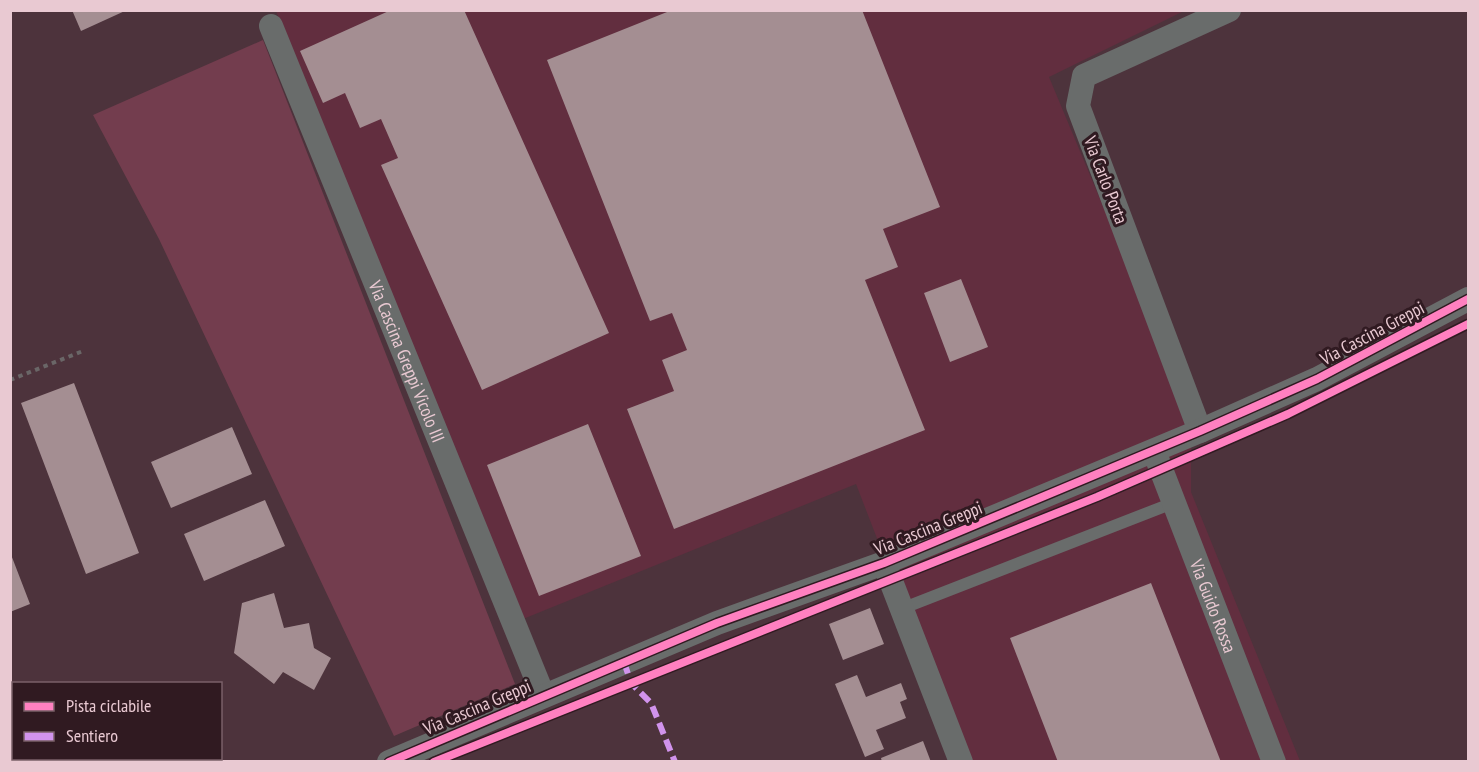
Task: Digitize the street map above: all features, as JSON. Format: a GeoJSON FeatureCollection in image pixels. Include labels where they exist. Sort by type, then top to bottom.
{"type":"FeatureCollection","features":[{"type":"Feature","properties":{"kind":"street","name":"Via Carlo Porta"},"geometry":{"type":"LineString","coordinates":[[1200,431],[1078,106],[1084,76],[1229,10]]}},
{"type":"Feature","properties":{"kind":"street","name":"Via Cascina Greppi Vicolo III"},"geometry":{"type":"LineString","coordinates":[[271,26],[543,695]]}},
{"type":"Feature","properties":{"kind":"street","name":"Via Cascina Greppi"},"geometry":{"type":"LineString","coordinates":[[389,762],[717,623],[884,563],[1154,451],[1317,379],[1468,299]]}},
{"type":"Feature","properties":{"kind":"street","name":"Via Guido Rossa"},"geometry":{"type":"LineString","coordinates":[[1154,451],[1274,762]]}},
{"type":"Feature","properties":{"kind":"street"},"geometry":{"type":"LineString","coordinates":[[884,563],[961,762]]}},
{"type":"Feature","properties":{"kind":"lane"},"geometry":{"type":"LineString","coordinates":[[902,609],[1173,503]]}},
{"type":"Feature","properties":{"kind":"path"},"geometry":{"type":"LineString","coordinates":[[10,380],[83,351]]}},
{"type":"Feature","properties":{"kind":"shaded area"},"geometry":{"type":"Polygon","coordinates":[[[276,11],[1184,11],[1049,77],[1191,417],[1191,492],[1300,761],[963,761],[856,484],[523,619],[276,11]]]}},
{"type":"Feature","properties":{"kind":"shaded area"},"geometry":{"type":"Polygon","coordinates":[[[263,40],[515,684],[394,736],[159,239],[93,115],[263,40]]]}},
{"type":"Feature","properties":{"kind":"building"},"geometry":{"type":"Polygon","coordinates":[[[72,10],[127,10],[81,31],[72,10]]]}},
{"type":"Feature","properties":{"kind":"building"},"geometry":{"type":"Polygon","coordinates":[[[391,10],[464,10],[609,333],[482,390],[381,165],[398,158],[381,119],[360,128],[345,93],[323,103],[300,51],[391,10]]]}},
{"type":"Feature","properties":{"kind":"building"},"geometry":{"type":"Polygon","coordinates":[[[672,10],[862,10],[940,207],[883,229],[898,267],[865,280],[925,430],[674,529],[627,409],[674,391],[662,360],[687,350],[672,313],[650,321],[547,60],[672,10]]]}},
{"type":"Feature","properties":{"kind":"building"},"geometry":{"type":"Polygon","coordinates":[[[961,279],[988,347],[950,362],[924,293],[961,279]]]}},
{"type":"Feature","properties":{"kind":"building"},"geometry":{"type":"Polygon","coordinates":[[[74,383],[139,553],[86,574],[21,403],[74,383]]]}},
{"type":"Feature","properties":{"kind":"building"},"geometry":{"type":"Polygon","coordinates":[[[588,424],[641,556],[539,596],[487,465],[588,424]]]}},
{"type":"Feature","properties":{"kind":"building"},"geometry":{"type":"Polygon","coordinates":[[[232,427],[252,474],[171,508],[151,462],[232,427]]]}},
{"type":"Feature","properties":{"kind":"building"},"geometry":{"type":"Polygon","coordinates":[[[265,500],[285,546],[204,581],[184,534],[265,500]]]}},
{"type":"Feature","properties":{"kind":"building"},"geometry":{"type":"Polygon","coordinates":[[[10,552],[30,604],[10,612],[10,552]]]}},
{"type":"Feature","properties":{"kind":"building"},"geometry":{"type":"Polygon","coordinates":[[[1151,583],[1221,762],[1058,762],[1010,638],[1151,583]]]}},
{"type":"Feature","properties":{"kind":"building"},"geometry":{"type":"Polygon","coordinates":[[[274,593],[284,628],[309,623],[314,648],[331,658],[314,690],[283,672],[274,684],[234,653],[242,603],[274,593]]]}},
{"type":"Feature","properties":{"kind":"building"},"geometry":{"type":"Polygon","coordinates":[[[870,608],[884,644],[843,660],[829,624],[870,608]]]}},
{"type":"Feature","properties":{"kind":"building"},"geometry":{"type":"Polygon","coordinates":[[[857,675],[866,697],[901,683],[907,699],[900,702],[906,718],[876,730],[884,749],[865,757],[835,684],[857,675]]]}},
{"type":"Feature","properties":{"kind":"building"},"geometry":{"type":"Polygon","coordinates":[[[923,741],[931,762],[882,762],[881,758],[923,741]]]}},
{"type":"Feature","properties":{"kind":"marked path"},"geometry":{"type":"LineString","coordinates":[[624,662],[631,683],[651,703],[675,762]]}},
{"type":"Feature","properties":{"kind":"cycle path"},"geometry":{"type":"LineString","coordinates":[[389,762],[717,623],[884,563],[1200,431],[1317,379],[1468,299]]}},
{"type":"Feature","properties":{"kind":"cycle path"},"geometry":{"type":"LineString","coordinates":[[434,762],[1097,497],[1288,414],[1468,324]]}}]}
